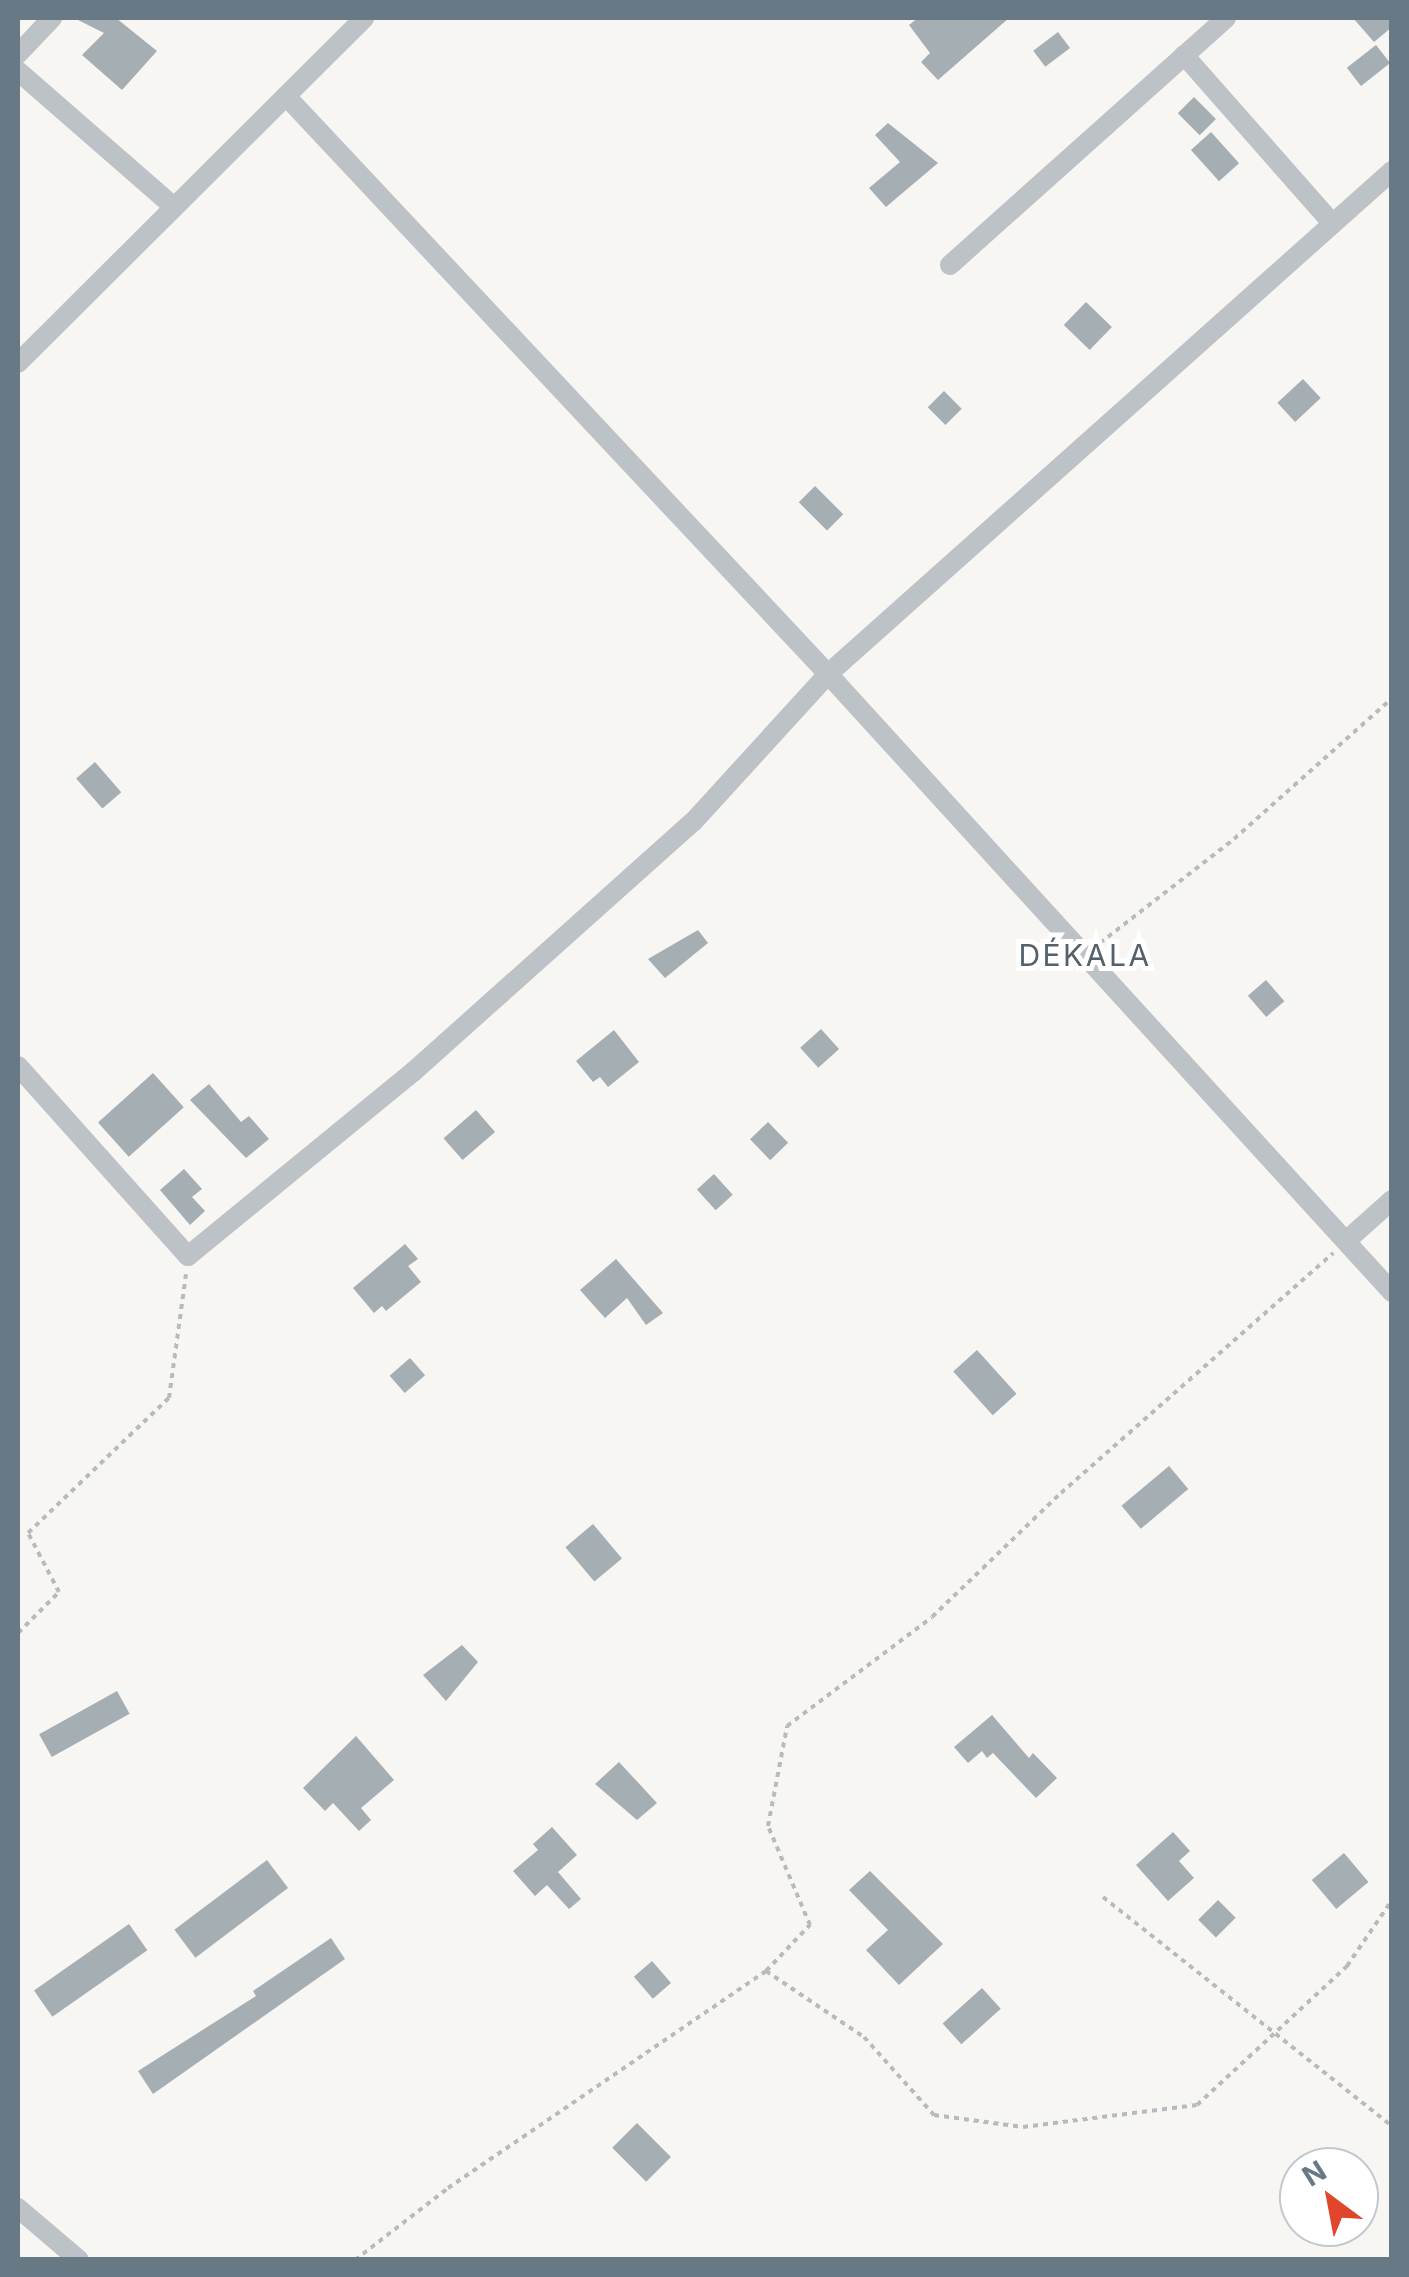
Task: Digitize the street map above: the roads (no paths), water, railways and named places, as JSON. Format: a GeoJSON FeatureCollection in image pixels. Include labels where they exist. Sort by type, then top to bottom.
{"type":"FeatureCollection","features":[{"type":"Feature","properties":{"kind":"street"},"geometry":{"type":"LineString","coordinates":[[18,54],[52,18]]}},
{"type":"Feature","properties":{"kind":"street"},"geometry":{"type":"LineString","coordinates":[[18,363],[364,18]]}},
{"type":"Feature","properties":{"kind":"street"},"geometry":{"type":"LineString","coordinates":[[950,265],[1226,18]]}},
{"type":"Feature","properties":{"kind":"street"},"geometry":{"type":"LineString","coordinates":[[1184,55],[1332,224]]}},
{"type":"Feature","properties":{"kind":"street"},"geometry":{"type":"LineString","coordinates":[[18,71],[174,207]]}},
{"type":"Feature","properties":{"kind":"street"},"geometry":{"type":"LineString","coordinates":[[286,96],[828,674],[1392,1292]]}},
{"type":"Feature","properties":{"kind":"street"},"geometry":{"type":"LineString","coordinates":[[18,1066],[188,1256],[413,1072],[693,822],[828,674],[1392,171]]}},
{"type":"Feature","properties":{"kind":"street"},"geometry":{"type":"LineString","coordinates":[[1346,1241],[1392,1200]]}},
{"type":"Feature","properties":{"kind":"street"},"geometry":{"type":"LineString","coordinates":[[18,2208],[78,2260]]}},
{"type":"Feature","properties":{"kind":"district","name":"DÉKALA"},"geometry":{"type":"Point","coordinates":[1085,955]}}]}
